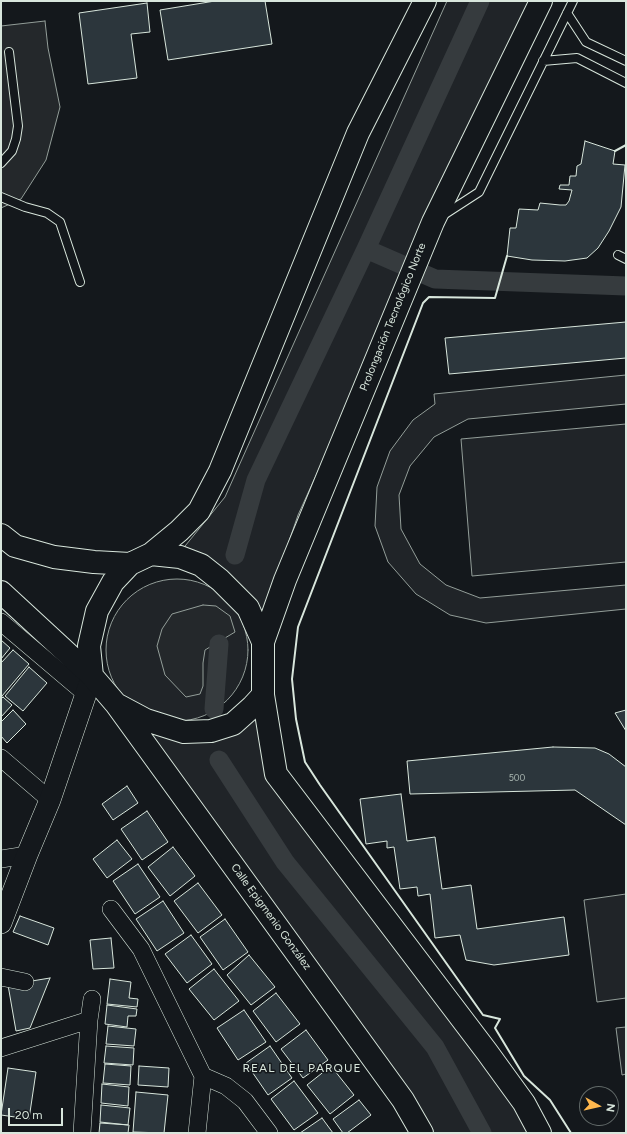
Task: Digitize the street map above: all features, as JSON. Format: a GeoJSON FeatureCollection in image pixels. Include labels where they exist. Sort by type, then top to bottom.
{"type":"FeatureCollection","features":[{"type":"Feature","properties":{"kind":"main road"},"geometry":{"type":"LineString","coordinates":[[89,685],[89,646],[97,610],[113,582],[130,564],[151,554],[179,531],[198,511],[220,471],[358,132],[425,1]]}},
{"type":"Feature","properties":{"kind":"main road","name":"Prolongación Tecnológico Norte"},"geometry":{"type":"LineString","coordinates":[[264,642],[285,580],[433,222],[541,1]]}},
{"type":"Feature","properties":{"kind":"main road"},"geometry":{"type":"LineString","coordinates":[[1,535],[15,546],[54,557],[94,562],[130,564]]}},
{"type":"Feature","properties":{"kind":"main road"},"geometry":{"type":"LineString","coordinates":[[151,554],[180,557],[202,565],[220,580],[248,608],[264,642],[263,695],[276,774],[488,1052],[524,1103],[540,1133]]}},
{"type":"Feature","properties":{"kind":"main road","name":"Calle Epigmenio González"},"geometry":{"type":"LineString","coordinates":[[1,592],[89,685],[116,704],[403,1100],[418,1131]]}},
{"type":"Feature","properties":{"kind":"main road"},"geometry":{"type":"LineString","coordinates":[[116,704],[146,720],[184,732],[211,731],[233,724],[263,695]]}},
{"type":"Feature","properties":{"kind":"street"},"geometry":{"type":"LineString","coordinates":[[1,622],[89,685],[50,800],[26,855],[1,923]]}},
{"type":"Feature","properties":{"kind":"street"},"geometry":{"type":"LineString","coordinates":[[1,758],[50,800]]}},
{"type":"Feature","properties":{"kind":"street"},"geometry":{"type":"LineString","coordinates":[[1,859],[26,855]]}},
{"type":"Feature","properties":{"kind":"street"},"geometry":{"type":"LineString","coordinates":[[112,909],[141,949],[203,1076],[197,1133]]}},
{"type":"Feature","properties":{"kind":"street"},"geometry":{"type":"LineString","coordinates":[[1,977],[25,982]]}},
{"type":"Feature","properties":{"kind":"street"},"geometry":{"type":"LineString","coordinates":[[82,1133],[89,1020],[92,999]]}},
{"type":"Feature","properties":{"kind":"street"},"geometry":{"type":"LineString","coordinates":[[1,1048],[89,1020]]}},
{"type":"Feature","properties":{"kind":"street"},"geometry":{"type":"LineString","coordinates":[[203,1076],[226,1086],[244,1102],[269,1133]]}},
{"type":"Feature","properties":{"kind":"lane"},"geometry":{"type":"LineString","coordinates":[[433,222],[479,192],[573,1]]}},
{"type":"Feature","properties":{"kind":"lane"},"geometry":{"type":"LineString","coordinates":[[567,13],[586,42],[626,61]]}},
{"type":"Feature","properties":{"kind":"lane"},"geometry":{"type":"LineString","coordinates":[[1,163],[12,151],[18,126],[9,52]]}},
{"type":"Feature","properties":{"kind":"lane"},"geometry":{"type":"LineString","coordinates":[[543,61],[577,58],[626,83]]}},
{"type":"Feature","properties":{"kind":"lane"},"geometry":{"type":"LineString","coordinates":[[1,197],[25,207],[47,213],[60,222],[80,282]]}},
{"type":"Feature","properties":{"kind":"shaded area"},"geometry":{"type":"Polygon","coordinates":[[[447,1],[532,1],[298,515],[261,623],[181,551],[225,497],[447,1]]]}},
{"type":"Feature","properties":{"kind":"shaded area"},"geometry":{"type":"Polygon","coordinates":[[[45,21],[48,48],[60,107],[46,160],[21,199],[1,208],[1,26],[45,21]]]}},
{"type":"Feature","properties":{"kind":"shaded area"},"geometry":{"type":"Polygon","coordinates":[[[626,375],[626,404],[468,419],[434,437],[410,466],[399,495],[401,529],[420,564],[446,585],[480,598],[626,585],[626,609],[486,623],[450,615],[416,594],[388,562],[375,526],[377,487],[390,451],[413,420],[435,404],[434,394],[626,375]]]}},
{"type":"Feature","properties":{"kind":"shaded area"},"geometry":{"type":"Polygon","coordinates":[[[626,424],[626,562],[472,576],[461,439],[626,424]]]}},
{"type":"Feature","properties":{"kind":"shaded area"},"geometry":{"type":"Polygon","coordinates":[[[170,579],[184,579],[211,587],[232,605],[243,623],[247,636],[247,664],[240,684],[222,705],[211,713],[198,718],[184,721],[170,721],[143,713],[122,695],[114,684],[109,671],[106,657],[106,643],[114,616],[132,595],[143,587],[156,582],[170,579]]]}},
{"type":"Feature","properties":{"kind":"shaded area"},"geometry":{"type":"Polygon","coordinates":[[[203,605],[216,606],[230,616],[235,632],[205,650],[203,663],[203,686],[200,694],[186,697],[165,675],[157,646],[162,629],[172,614],[203,605]]]}},
{"type":"Feature","properties":{"kind":"shaded area"},"geometry":{"type":"Polygon","coordinates":[[[258,712],[268,776],[514,1105],[528,1133],[432,1133],[143,727],[190,742],[258,712]]]}},
{"type":"Feature","properties":{"kind":"shaded area"},"geometry":{"type":"Polygon","coordinates":[[[626,894],[626,998],[597,1002],[584,900],[626,894]]]}},
{"type":"Feature","properties":{"kind":"shaded area"},"geometry":{"type":"Polygon","coordinates":[[[626,1027],[626,1074],[622,1075],[616,1028],[626,1027]]]}},
{"type":"Feature","properties":{"kind":"building"},"geometry":{"type":"Polygon","coordinates":[[[215,1],[265,1],[272,44],[168,60],[160,10],[215,1]]]}},
{"type":"Feature","properties":{"kind":"building"},"geometry":{"type":"Polygon","coordinates":[[[147,3],[150,32],[131,34],[137,78],[88,84],[79,13],[147,3]]]}},
{"type":"Feature","properties":{"kind":"building"},"geometry":{"type":"Polygon","coordinates":[[[585,141],[615,151],[613,164],[625,165],[621,207],[609,231],[598,248],[587,258],[565,261],[532,260],[507,256],[510,228],[516,228],[519,209],[538,210],[540,203],[566,205],[569,201],[572,190],[559,189],[560,185],[569,185],[570,176],[576,176],[577,166],[581,164],[585,141]]]}},
{"type":"Feature","properties":{"kind":"building"},"geometry":{"type":"Polygon","coordinates":[[[626,322],[626,358],[449,374],[445,338],[626,322]]]}},
{"type":"Feature","properties":{"kind":"building"},"geometry":{"type":"Polygon","coordinates":[[[1,640],[10,648],[1,659],[1,640]]]}},
{"type":"Feature","properties":{"kind":"building"},"geometry":{"type":"Polygon","coordinates":[[[13,650],[29,664],[2,696],[1,663],[13,650]]]}},
{"type":"Feature","properties":{"kind":"building"},"geometry":{"type":"Polygon","coordinates":[[[29,667],[47,683],[23,711],[5,696],[29,667]]]}},
{"type":"Feature","properties":{"kind":"building"},"geometry":{"type":"Polygon","coordinates":[[[3,697],[12,705],[1,717],[1,699],[3,697]]]}},
{"type":"Feature","properties":{"kind":"building"},"geometry":{"type":"Polygon","coordinates":[[[13,710],[26,724],[7,743],[1,736],[1,722],[13,710]]]}},
{"type":"Feature","properties":{"kind":"building"},"geometry":{"type":"Polygon","coordinates":[[[626,710],[626,731],[615,713],[626,710]]]}},
{"type":"Feature","properties":{"kind":"building"},"geometry":{"type":"Polygon","coordinates":[[[553,747],[595,748],[609,754],[626,767],[626,825],[575,790],[410,794],[407,761],[553,747]]]}},
{"type":"Feature","properties":{"kind":"building"},"geometry":{"type":"Polygon","coordinates":[[[127,786],[138,803],[113,820],[102,804],[127,786]]]}},
{"type":"Feature","properties":{"kind":"building"},"geometry":{"type":"Polygon","coordinates":[[[401,794],[407,841],[435,837],[442,889],[471,885],[477,929],[564,917],[569,955],[494,965],[466,960],[460,935],[435,938],[430,894],[418,896],[417,887],[400,889],[394,847],[387,848],[387,841],[366,844],[360,799],[401,794]]]}},
{"type":"Feature","properties":{"kind":"building"},"geometry":{"type":"Polygon","coordinates":[[[147,811],[168,842],[142,860],[121,829],[147,811]]]}},
{"type":"Feature","properties":{"kind":"building"},"geometry":{"type":"Polygon","coordinates":[[[117,840],[132,859],[107,878],[93,859],[117,840]]]}},
{"type":"Feature","properties":{"kind":"building"},"geometry":{"type":"Polygon","coordinates":[[[173,847],[195,876],[170,896],[148,867],[173,847]]]}},
{"type":"Feature","properties":{"kind":"building"},"geometry":{"type":"Polygon","coordinates":[[[138,864],[160,897],[135,914],[113,881],[138,864]]]}},
{"type":"Feature","properties":{"kind":"building"},"geometry":{"type":"Polygon","coordinates":[[[198,883],[222,915],[198,933],[174,901],[198,883]]]}},
{"type":"Feature","properties":{"kind":"building"},"geometry":{"type":"Polygon","coordinates":[[[163,901],[184,933],[157,951],[136,919],[163,901]]]}},
{"type":"Feature","properties":{"kind":"building"},"geometry":{"type":"Polygon","coordinates":[[[20,916],[54,928],[48,945],[13,932],[20,916]]]}},
{"type":"Feature","properties":{"kind":"building"},"geometry":{"type":"Polygon","coordinates":[[[225,919],[248,952],[223,970],[200,937],[225,919]]]}},
{"type":"Feature","properties":{"kind":"building"},"geometry":{"type":"Polygon","coordinates":[[[191,935],[212,964],[187,983],[165,954],[191,935]]]}},
{"type":"Feature","properties":{"kind":"building"},"geometry":{"type":"Polygon","coordinates":[[[111,938],[114,968],[93,969],[90,940],[111,938]]]}},
{"type":"Feature","properties":{"kind":"building"},"geometry":{"type":"Polygon","coordinates":[[[249,955],[275,987],[251,1005],[227,975],[249,955]]]}},
{"type":"Feature","properties":{"kind":"building"},"geometry":{"type":"Polygon","coordinates":[[[214,969],[239,1001],[214,1020],[189,989],[214,969]]]}},
{"type":"Feature","properties":{"kind":"building"},"geometry":{"type":"Polygon","coordinates":[[[50,978],[30,1028],[16,1031],[8,985],[50,978]]]}},
{"type":"Feature","properties":{"kind":"building"},"geometry":{"type":"Polygon","coordinates":[[[110,979],[131,982],[129,998],[138,999],[137,1007],[107,1004],[110,979]]]}},
{"type":"Feature","properties":{"kind":"building"},"geometry":{"type":"Polygon","coordinates":[[[276,993],[300,1024],[276,1042],[253,1011],[276,993]]]}},
{"type":"Feature","properties":{"kind":"building"},"geometry":{"type":"Polygon","coordinates":[[[107,1005],[137,1009],[136,1016],[128,1016],[127,1027],[105,1024],[107,1005]]]}},
{"type":"Feature","properties":{"kind":"building"},"geometry":{"type":"Polygon","coordinates":[[[244,1010],[266,1042],[238,1060],[217,1028],[244,1010]]]}},
{"type":"Feature","properties":{"kind":"building"},"geometry":{"type":"Polygon","coordinates":[[[108,1026],[136,1029],[134,1046],[106,1044],[108,1026]]]}},
{"type":"Feature","properties":{"kind":"building"},"geometry":{"type":"Polygon","coordinates":[[[306,1030],[328,1060],[303,1078],[281,1049],[306,1030]]]}},
{"type":"Feature","properties":{"kind":"building"},"geometry":{"type":"Polygon","coordinates":[[[106,1046],[134,1048],[133,1065],[104,1063],[106,1046]]]}},
{"type":"Feature","properties":{"kind":"building"},"geometry":{"type":"Polygon","coordinates":[[[270,1046],[292,1078],[268,1095],[246,1063],[270,1046]]]}},
{"type":"Feature","properties":{"kind":"building"},"geometry":{"type":"Polygon","coordinates":[[[105,1064],[131,1066],[130,1085],[103,1083],[105,1064]]]}},
{"type":"Feature","properties":{"kind":"building"},"geometry":{"type":"Polygon","coordinates":[[[139,1066],[169,1068],[168,1087],[138,1085],[139,1066]]]}},
{"type":"Feature","properties":{"kind":"building"},"geometry":{"type":"Polygon","coordinates":[[[331,1066],[354,1095],[330,1114],[307,1085],[331,1066]]]}},
{"type":"Feature","properties":{"kind":"building"},"geometry":{"type":"Polygon","coordinates":[[[8,1068],[36,1072],[29,1119],[1,1115],[8,1068]]]}},
{"type":"Feature","properties":{"kind":"building"},"geometry":{"type":"Polygon","coordinates":[[[294,1081],[318,1113],[294,1130],[271,1099],[294,1081]]]}},
{"type":"Feature","properties":{"kind":"building"},"geometry":{"type":"Polygon","coordinates":[[[102,1084],[129,1087],[128,1106],[101,1103],[102,1084]]]}},
{"type":"Feature","properties":{"kind":"building"},"geometry":{"type":"Polygon","coordinates":[[[136,1092],[168,1095],[164,1133],[133,1132],[136,1092]]]}},
{"type":"Feature","properties":{"kind":"building"},"geometry":{"type":"Polygon","coordinates":[[[359,1100],[371,1115],[347,1133],[343,1133],[333,1119],[359,1100]]]}},
{"type":"Feature","properties":{"kind":"building"},"geometry":{"type":"Polygon","coordinates":[[[101,1105],[130,1108],[128,1125],[100,1122],[101,1105]]]}},
{"type":"Feature","properties":{"kind":"building"},"geometry":{"type":"Polygon","coordinates":[[[322,1118],[333,1133],[300,1133],[322,1118]]]}},
{"type":"Feature","properties":{"kind":"building"},"geometry":{"type":"Polygon","coordinates":[[[100,1123],[129,1125],[128,1133],[99,1133],[100,1123]]]}},
{"type":"Feature","properties":{"kind":"waterway"},"geometry":{"type":"LineString","coordinates":[[235,555],[256,480],[366,249],[480,1]]}},
{"type":"Feature","properties":{"kind":"waterway"},"geometry":{"type":"LineString","coordinates":[[366,249],[435,279],[626,286]]}},
{"type":"Feature","properties":{"kind":"waterway"},"geometry":{"type":"LineString","coordinates":[[214,709],[219,644]]}},
{"type":"Feature","properties":{"kind":"waterway"},"geometry":{"type":"LineString","coordinates":[[219,760],[285,862],[435,1047],[482,1133]]}},
{"type":"Feature","properties":{"kind":"wall"},"geometry":{"type":"LineString","coordinates":[[615,151],[626,145]]}},
{"type":"Feature","properties":{"kind":"wall"},"geometry":{"type":"LineString","coordinates":[[507,256],[495,298],[429,297],[423,303],[298,627],[292,679],[296,719],[305,762],[483,1015],[500,1019],[495,1028],[524,1076],[550,1100],[571,1133]]}},
{"type":"Feature","properties":{"kind":"district","name":"REAL DEL PARQUE"},"geometry":{"type":"Point","coordinates":[302,1068]}}]}
